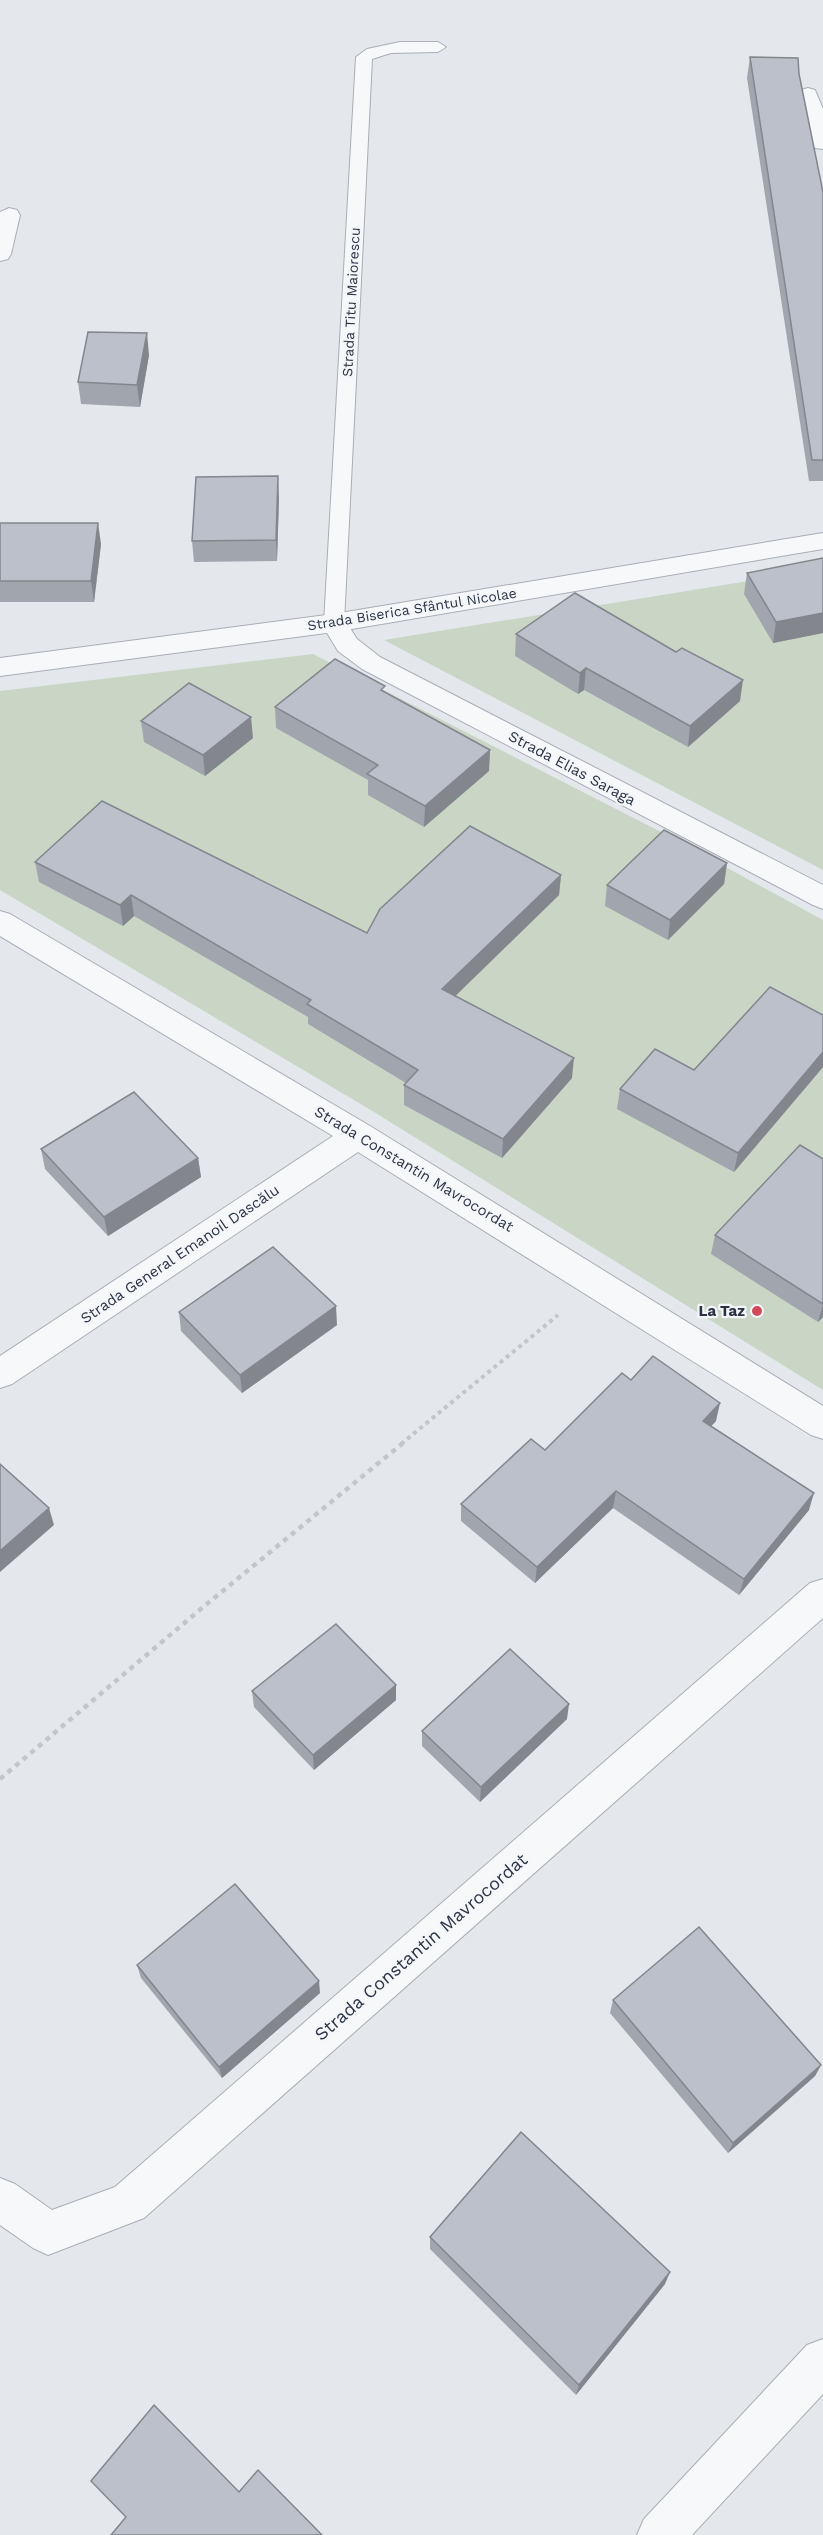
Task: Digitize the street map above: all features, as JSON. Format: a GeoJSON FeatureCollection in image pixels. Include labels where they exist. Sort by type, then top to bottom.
{"type":"FeatureCollection","features":[{"type":"Feature","properties":{"kind":"street"},"geometry":{"type":"LineString","coordinates":[[808,94],[823,143]]}},
{"type":"Feature","properties":{"kind":"street"},"geometry":{"type":"LineString","coordinates":[[0,254],[9,216]]}},
{"type":"Feature","properties":{"kind":"street","name":"Strada Biserica Sfântul Nicolae"},"geometry":{"type":"LineString","coordinates":[[0,667],[334,623],[823,541]]}},
{"type":"Feature","properties":{"kind":"street","name":"Strada Elias Saraga"},"geometry":{"type":"LineString","coordinates":[[334,623],[347,645],[371,663],[823,898]]}},
{"type":"Feature","properties":{"kind":"street","name":"Strada Constantin Mavrocordat"},"geometry":{"type":"LineString","coordinates":[[0,922],[359,1135],[823,1424]]}},
{"type":"Feature","properties":{"kind":"street","name":"Strada General Emanoil Dascălu"},"geometry":{"type":"LineString","coordinates":[[0,1374],[359,1135]]}},
{"type":"Feature","properties":{"kind":"street","name":"Strada Constantin Mavrocordat"},"geometry":{"type":"LineString","coordinates":[[0,2199],[48,2233],[129,2204],[823,1595]]}},
{"type":"Feature","properties":{"kind":"street"},"geometry":{"type":"LineString","coordinates":[[660,2535],[823,2361]]}},
{"type":"Feature","properties":{"kind":"lane","name":"Strada Titu Maiorescu"},"geometry":{"type":"LineString","coordinates":[[334,623],[364,57],[375,50],[398,46],[438,47]]}},
{"type":"Feature","properties":{"kind":"path"},"geometry":{"type":"LineString","coordinates":[[0,1779],[202,1608],[598,1282]]}},
{"type":"Feature","properties":{"kind":"green space"},"geometry":{"type":"Polygon","coordinates":[[[823,569],[823,870],[384,640],[823,569]]]}},
{"type":"Feature","properties":{"kind":"green space"},"geometry":{"type":"Polygon","coordinates":[[[313,654],[661,832],[823,920],[823,1390],[374,1112],[0,890],[0,691],[313,654]]]}},
{"type":"Feature","properties":{"kind":"building"},"geometry":{"type":"Polygon","coordinates":[[[750,57],[798,58],[799,74],[823,192],[823,460],[812,460],[750,57]]]}},
{"type":"Feature","properties":{"kind":"building"},"geometry":{"type":"Polygon","coordinates":[[[88,332],[147,333],[137,385],[78,382],[88,332]]]}},
{"type":"Feature","properties":{"kind":"building"},"geometry":{"type":"Polygon","coordinates":[[[278,476],[276,540],[192,541],[196,477],[278,476]]]}},
{"type":"Feature","properties":{"kind":"building"},"geometry":{"type":"Polygon","coordinates":[[[0,523],[98,523],[91,581],[0,581],[0,523]]]}},
{"type":"Feature","properties":{"kind":"building"},"geometry":{"type":"Polygon","coordinates":[[[823,558],[823,613],[776,622],[747,573],[823,558]]]}},
{"type":"Feature","properties":{"kind":"building"},"geometry":{"type":"Polygon","coordinates":[[[575,593],[676,652],[682,648],[743,680],[690,726],[586,668],[580,673],[516,634],[575,593]]]}},
{"type":"Feature","properties":{"kind":"building"},"geometry":{"type":"Polygon","coordinates":[[[335,659],[385,686],[381,690],[490,750],[425,806],[367,774],[378,765],[275,707],[335,659]]]}},
{"type":"Feature","properties":{"kind":"building"},"geometry":{"type":"Polygon","coordinates":[[[189,683],[251,717],[203,755],[141,721],[189,683]]]}},
{"type":"Feature","properties":{"kind":"building"},"geometry":{"type":"Polygon","coordinates":[[[102,801],[367,933],[380,909],[470,826],[561,875],[442,989],[574,1058],[503,1139],[404,1085],[418,1070],[307,1004],[311,1000],[131,895],[120,905],[35,862],[102,801]]]}},
{"type":"Feature","properties":{"kind":"building"},"geometry":{"type":"Polygon","coordinates":[[[664,830],[727,863],[670,920],[607,885],[664,830]]]}},
{"type":"Feature","properties":{"kind":"building"},"geometry":{"type":"Polygon","coordinates":[[[770,987],[823,1015],[823,1052],[738,1153],[620,1089],[655,1049],[694,1070],[770,987]]]}},
{"type":"Feature","properties":{"kind":"building"},"geometry":{"type":"Polygon","coordinates":[[[134,1092],[198,1158],[104,1217],[41,1149],[134,1092]]]}},
{"type":"Feature","properties":{"kind":"building"},"geometry":{"type":"Polygon","coordinates":[[[800,1145],[823,1159],[823,1304],[715,1235],[800,1145]]]}},
{"type":"Feature","properties":{"kind":"building"},"geometry":{"type":"Polygon","coordinates":[[[273,1247],[336,1306],[240,1375],[179,1312],[273,1247]]]}},
{"type":"Feature","properties":{"kind":"building"},"geometry":{"type":"Polygon","coordinates":[[[653,1356],[720,1403],[703,1421],[814,1493],[744,1579],[616,1491],[537,1567],[461,1504],[531,1439],[545,1450],[622,1373],[631,1380],[653,1356]]]}},
{"type":"Feature","properties":{"kind":"building"},"geometry":{"type":"Polygon","coordinates":[[[0,1464],[49,1508],[0,1551],[0,1464]]]}},
{"type":"Feature","properties":{"kind":"building"},"geometry":{"type":"Polygon","coordinates":[[[336,1624],[396,1685],[313,1755],[252,1691],[336,1624]]]}},
{"type":"Feature","properties":{"kind":"building"},"geometry":{"type":"Polygon","coordinates":[[[510,1649],[569,1704],[481,1787],[422,1731],[510,1649]]]}},
{"type":"Feature","properties":{"kind":"building"},"geometry":{"type":"Polygon","coordinates":[[[235,1884],[319,1981],[219,2067],[137,1965],[235,1884]]]}},
{"type":"Feature","properties":{"kind":"building"},"geometry":{"type":"Polygon","coordinates":[[[699,1927],[821,2065],[733,2143],[613,2000],[699,1927]]]}},
{"type":"Feature","properties":{"kind":"building"},"geometry":{"type":"Polygon","coordinates":[[[521,2132],[670,2272],[579,2385],[430,2237],[521,2132]]]}},
{"type":"Feature","properties":{"kind":"building"},"geometry":{"type":"Polygon","coordinates":[[[154,2405],[239,2492],[258,2470],[322,2535],[111,2535],[126,2517],[91,2481],[154,2405]]]}},
{"type":"Feature","properties":{"kind":"place","name":"La Taz"},"geometry":{"type":"Point","coordinates":[757,1311]}}]}
